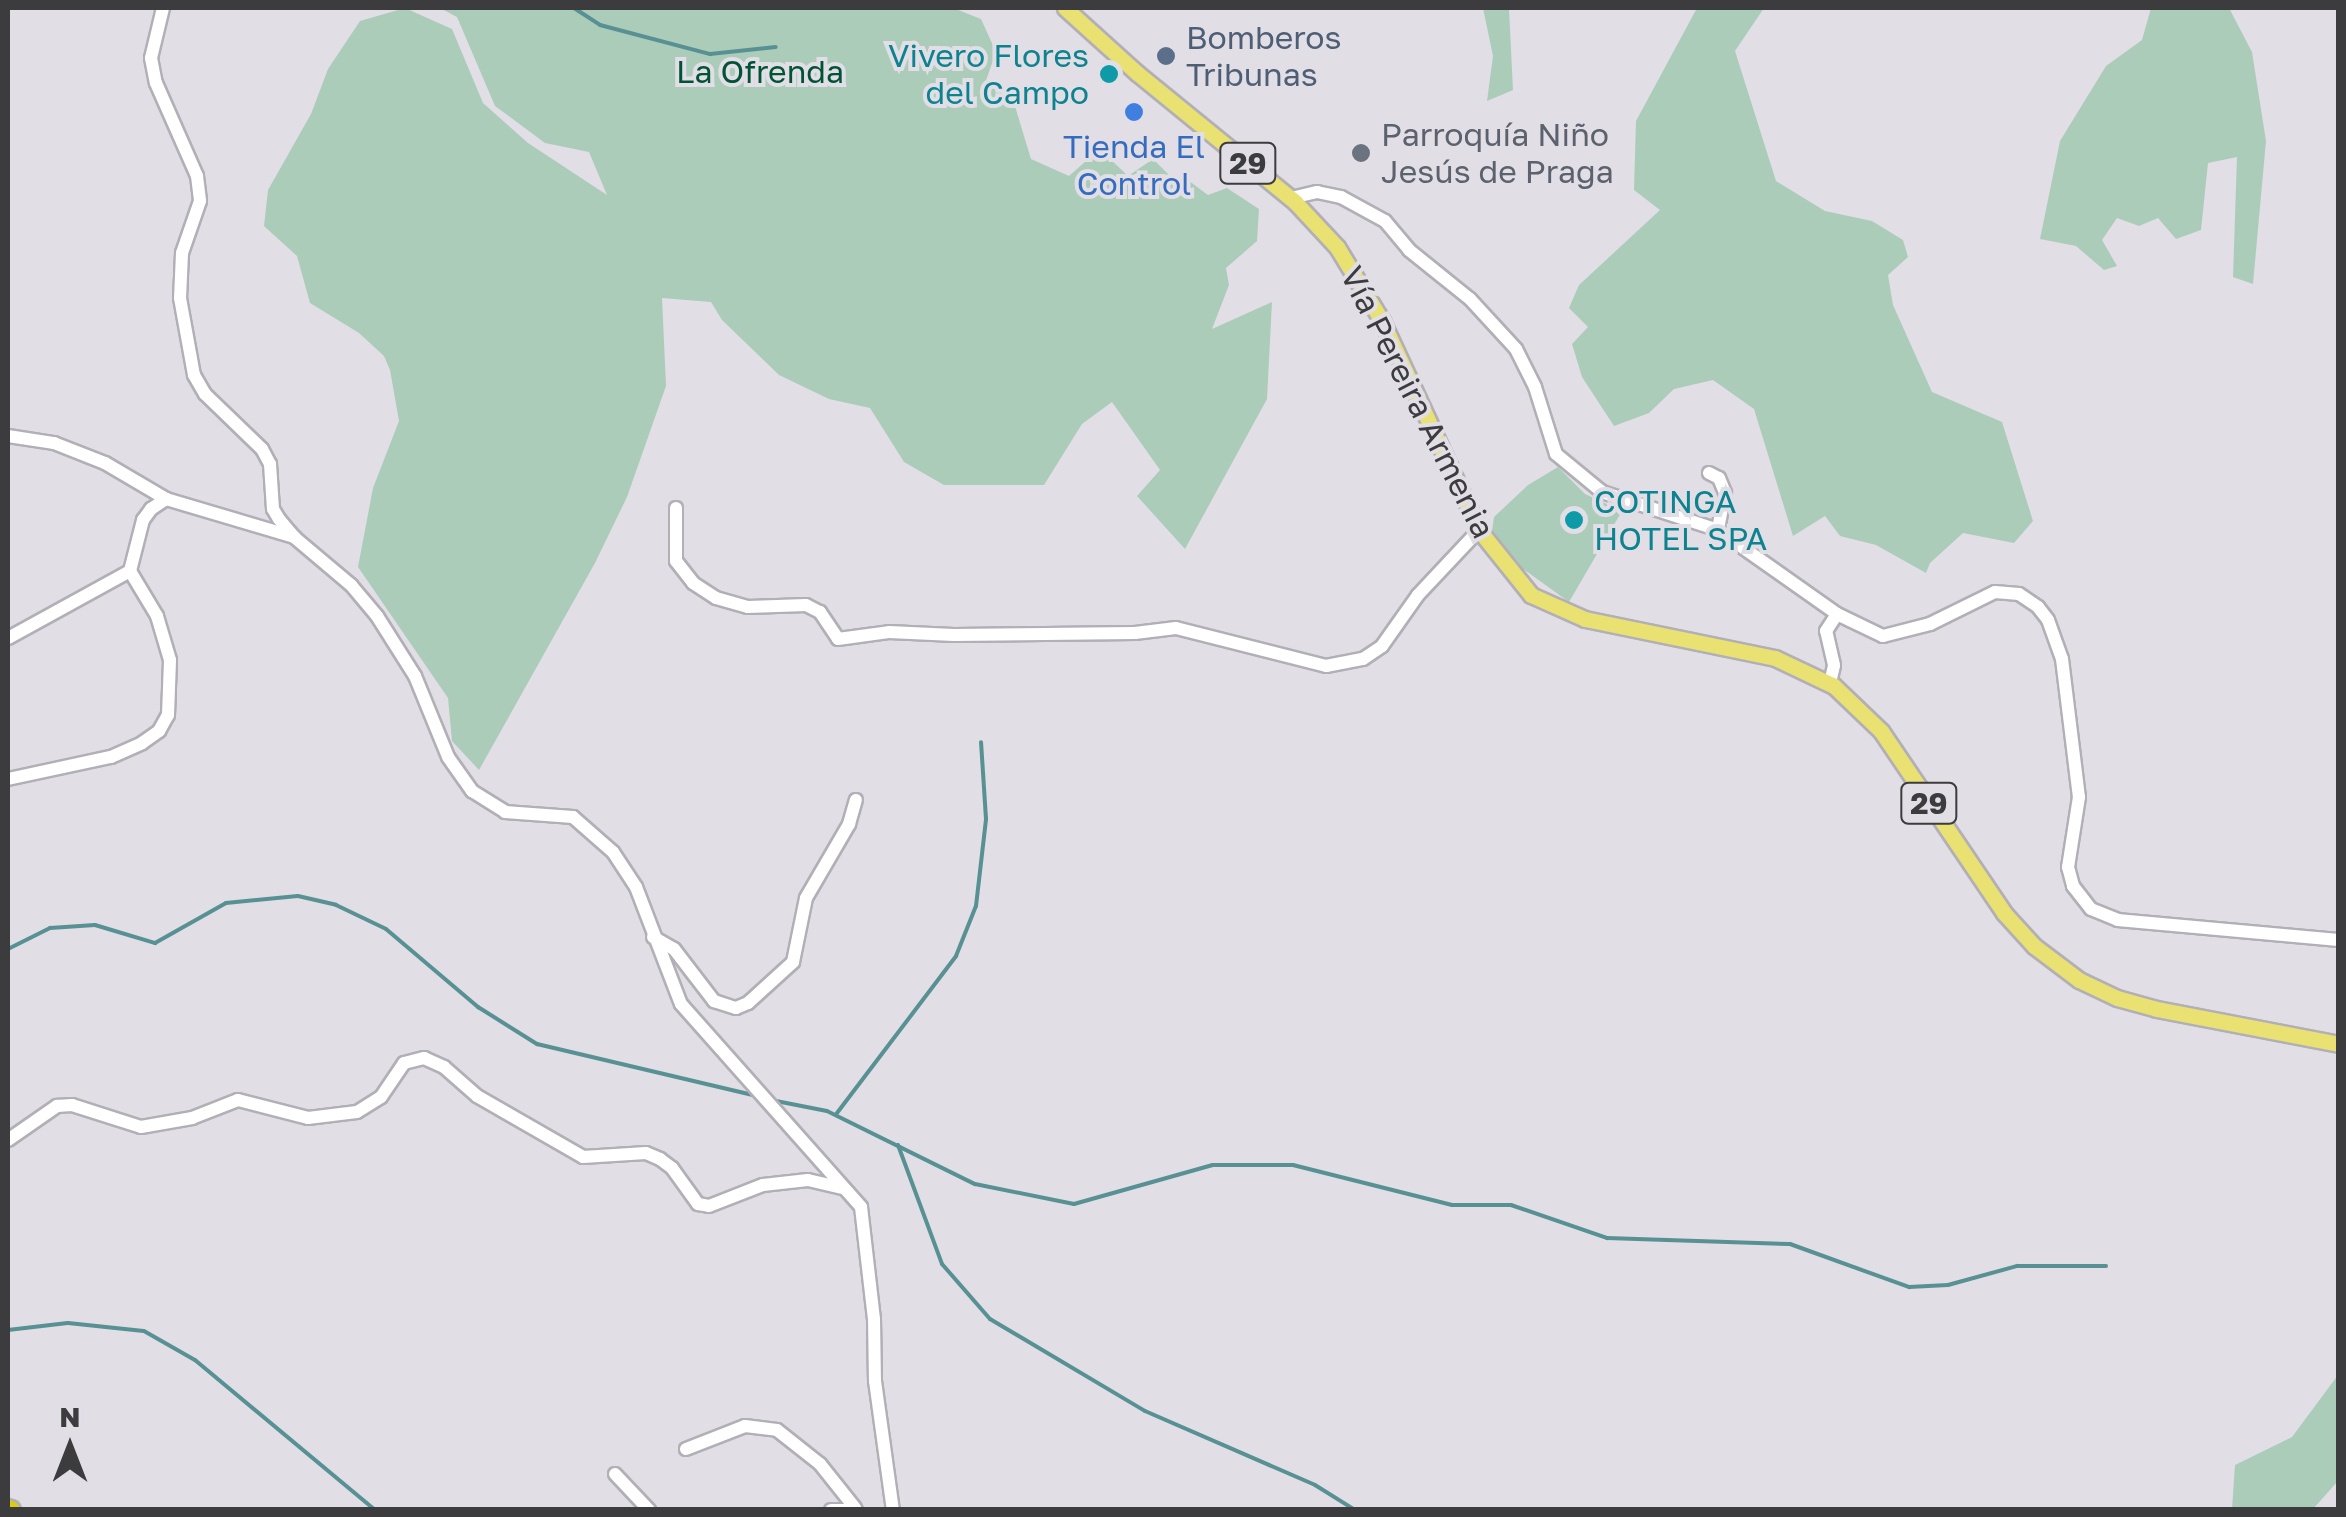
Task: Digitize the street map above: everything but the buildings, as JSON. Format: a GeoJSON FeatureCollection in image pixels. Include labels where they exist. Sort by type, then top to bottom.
{"type":"FeatureCollection","features":[{"type":"Feature","properties":{"kind":"main road","name":"Vía Pereira Armenia"},"geometry":{"type":"LineString","coordinates":[[1064,8],[1137,74],[1290,198],[1337,247],[1370,298],[1479,530],[1520,584],[1556,610],[1606,624],[1759,653],[1830,684],[1882,731],[2004,913],[2064,970],[2137,1004],[2338,1044]]}},
{"type":"Feature","properties":{"kind":"street"},"geometry":{"type":"LineString","coordinates":[[163,8],[151,58],[156,83],[197,176],[200,201],[182,253],[180,298],[194,375],[206,394],[262,449],[270,464],[273,509],[294,537],[351,585],[378,616],[415,676],[448,757],[472,790],[505,812],[554,812],[573,817],[613,852],[636,887],[681,1004],[705,1036],[860,1207],[866,1232],[875,1381],[893,1510]]}},
{"type":"Feature","properties":{"kind":"street"},"geometry":{"type":"LineString","coordinates":[[1290,198],[1317,192],[1341,198],[1384,221],[1409,250],[1470,298],[1516,349],[1535,387],[1556,454],[1602,492],[1718,530],[1837,614],[1872,633],[1895,636],[1994,592],[2019,594],[2048,620],[2062,659],[2079,797],[2068,866],[2073,886],[2091,909],[2118,920],[2338,940]]}},
{"type":"Feature","properties":{"kind":"street"},"geometry":{"type":"LineString","coordinates":[[8,436],[54,443],[105,464],[166,499],[294,537]]}},
{"type":"Feature","properties":{"kind":"street"},"geometry":{"type":"LineString","coordinates":[[1709,473],[1719,478],[1726,493],[1718,530]]}},
{"type":"Feature","properties":{"kind":"street"},"geometry":{"type":"LineString","coordinates":[[8,779],[111,757],[159,731],[168,715],[170,660],[157,616],[130,571],[143,520],[166,499]]}},
{"type":"Feature","properties":{"kind":"street"},"geometry":{"type":"LineString","coordinates":[[676,508],[676,561],[693,583],[716,598],[748,606],[806,605],[820,612],[838,638],[889,632],[954,636],[1176,628],[1326,666],[1362,658],[1382,646],[1418,596],[1479,530]]}},
{"type":"Feature","properties":{"kind":"street"},"geometry":{"type":"LineString","coordinates":[[8,638],[130,571]]}},
{"type":"Feature","properties":{"kind":"street"},"geometry":{"type":"LineString","coordinates":[[1830,684],[1834,666],[1826,630],[1837,614]]}},
{"type":"Feature","properties":{"kind":"street"},"geometry":{"type":"LineString","coordinates":[[653,936],[674,949],[714,1001],[736,1008],[748,1003],[793,962],[806,898],[848,824],[856,800]]}},
{"type":"Feature","properties":{"kind":"street"},"geometry":{"type":"LineString","coordinates":[[8,1140],[58,1106],[72,1105],[140,1127],[192,1118],[238,1100],[308,1118],[357,1112],[382,1097],[404,1063],[424,1058],[436,1061],[477,1096],[583,1158],[646,1153],[660,1159],[672,1168],[698,1204],[709,1206],[764,1185],[808,1180],[846,1189]]}},
{"type":"Feature","properties":{"kind":"street"},"geometry":{"type":"LineString","coordinates":[[686,1449],[745,1426],[776,1430],[820,1464],[856,1509]]}},
{"type":"Feature","properties":{"kind":"street"},"geometry":{"type":"LineString","coordinates":[[614,1474],[649,1510]]}},
{"type":"Feature","properties":{"kind":"street"},"geometry":{"type":"LineString","coordinates":[[831,1510],[856,1509]]}},
{"type":"Feature","properties":{"kind":"green space","name":"La Ofrenda"},"geometry":{"type":"Polygon","coordinates":[[[405,8],[452,29],[483,103],[528,143],[607,195],[589,152],[545,143],[495,106],[457,17],[440,8],[953,8],[981,19],[996,52],[984,86],[1011,93],[1031,159],[1069,176],[1086,161],[1106,155],[1128,176],[1153,159],[1174,180],[1181,175],[1208,195],[1227,188],[1259,209],[1257,241],[1226,268],[1229,285],[1212,329],[1272,302],[1267,399],[1185,549],[1137,496],[1160,470],[1112,402],[1082,424],[1044,485],[944,485],[904,462],[870,408],[829,399],[779,375],[722,320],[711,302],[662,298],[666,386],[627,497],[595,563],[479,770],[452,741],[448,698],[358,567],[373,488],[399,421],[390,370],[384,356],[359,333],[310,303],[297,256],[264,226],[268,190],[311,114],[328,69],[360,21],[405,8]]]}},
{"type":"Feature","properties":{"kind":"green space"},"geometry":{"type":"Polygon","coordinates":[[[1483,8],[1509,8],[1513,90],[1487,101],[1493,56],[1483,8]]]}},
{"type":"Feature","properties":{"kind":"green space"},"geometry":{"type":"Polygon","coordinates":[[[1697,8],[1764,8],[1735,51],[1776,181],[1825,211],[1872,221],[1903,240],[1908,257],[1888,275],[1893,305],[1932,392],[2002,422],[2033,521],[2014,543],[1963,533],[1930,563],[1926,573],[1876,545],[1840,536],[1825,516],[1793,536],[1754,409],[1713,380],[1674,389],[1649,413],[1614,426],[1582,377],[1572,344],[1588,327],[1569,308],[1579,285],[1660,210],[1634,190],[1636,121],[1697,8]]]}},
{"type":"Feature","properties":{"kind":"green space"},"geometry":{"type":"Polygon","coordinates":[[[2151,8],[2229,8],[2252,52],[2266,141],[2253,284],[2233,277],[2237,157],[2208,163],[2201,230],[2176,239],[2158,218],[2139,226],[2117,218],[2102,240],[2117,266],[2104,270],[2076,246],[2040,239],[2060,141],[2106,66],[2142,40],[2151,8]]]}},
{"type":"Feature","properties":{"kind":"green space"},"geometry":{"type":"Polygon","coordinates":[[[1558,467],[1585,494],[1622,511],[1569,602],[1504,555],[1492,531],[1494,517],[1528,485],[1558,467]]]}},
{"type":"Feature","properties":{"kind":"green space"},"geometry":{"type":"Polygon","coordinates":[[[2338,1375],[2338,1481],[2313,1509],[2232,1509],[2235,1465],[2292,1437],[2338,1375]]]}},
{"type":"Feature","properties":{"kind":"waterway"},"geometry":{"type":"LineString","coordinates":[[574,8],[600,25],[710,54],[776,47]]}},
{"type":"Feature","properties":{"kind":"waterway"},"geometry":{"type":"LineString","coordinates":[[837,1113],[956,956],[976,906],[986,819],[981,742]]}},
{"type":"Feature","properties":{"kind":"waterway"},"geometry":{"type":"LineString","coordinates":[[8,949],[50,928],[95,925],[155,943],[226,903],[298,896],[336,905],[386,929],[478,1007],[537,1044],[757,1096]]}},
{"type":"Feature","properties":{"kind":"waterway"},"geometry":{"type":"LineString","coordinates":[[771,1100],[827,1111],[975,1184],[1074,1204],[1213,1165],[1293,1165],[1452,1205],[1511,1205],[1607,1238],[1790,1244],[1909,1287],[1948,1285],[2017,1266],[2106,1266]]}},
{"type":"Feature","properties":{"kind":"waterway"},"geometry":{"type":"LineString","coordinates":[[898,1145],[942,1264],[990,1319],[1145,1411],[1315,1485],[1355,1510]]}},
{"type":"Feature","properties":{"kind":"waterway"},"geometry":{"type":"LineString","coordinates":[[8,1330],[68,1323],[144,1331],[195,1360],[375,1510]]}},
{"type":"Feature","properties":{"kind":"place","name":"Bomberos Tribunas"},"geometry":{"type":"Point","coordinates":[1166,56]}},
{"type":"Feature","properties":{"kind":"place","name":"Vivero Flores del Campo"},"geometry":{"type":"Point","coordinates":[1109,74]}},
{"type":"Feature","properties":{"kind":"place","name":"Tienda El Control"},"geometry":{"type":"Point","coordinates":[1134,112]}},
{"type":"Feature","properties":{"kind":"place","name":"Parroquía Niño Jesús de Praga"},"geometry":{"type":"Point","coordinates":[1361,153]}},
{"type":"Feature","properties":{"kind":"place","name":"COTINGA HOTEL SPA"},"geometry":{"type":"Point","coordinates":[1574,520]}}]}
